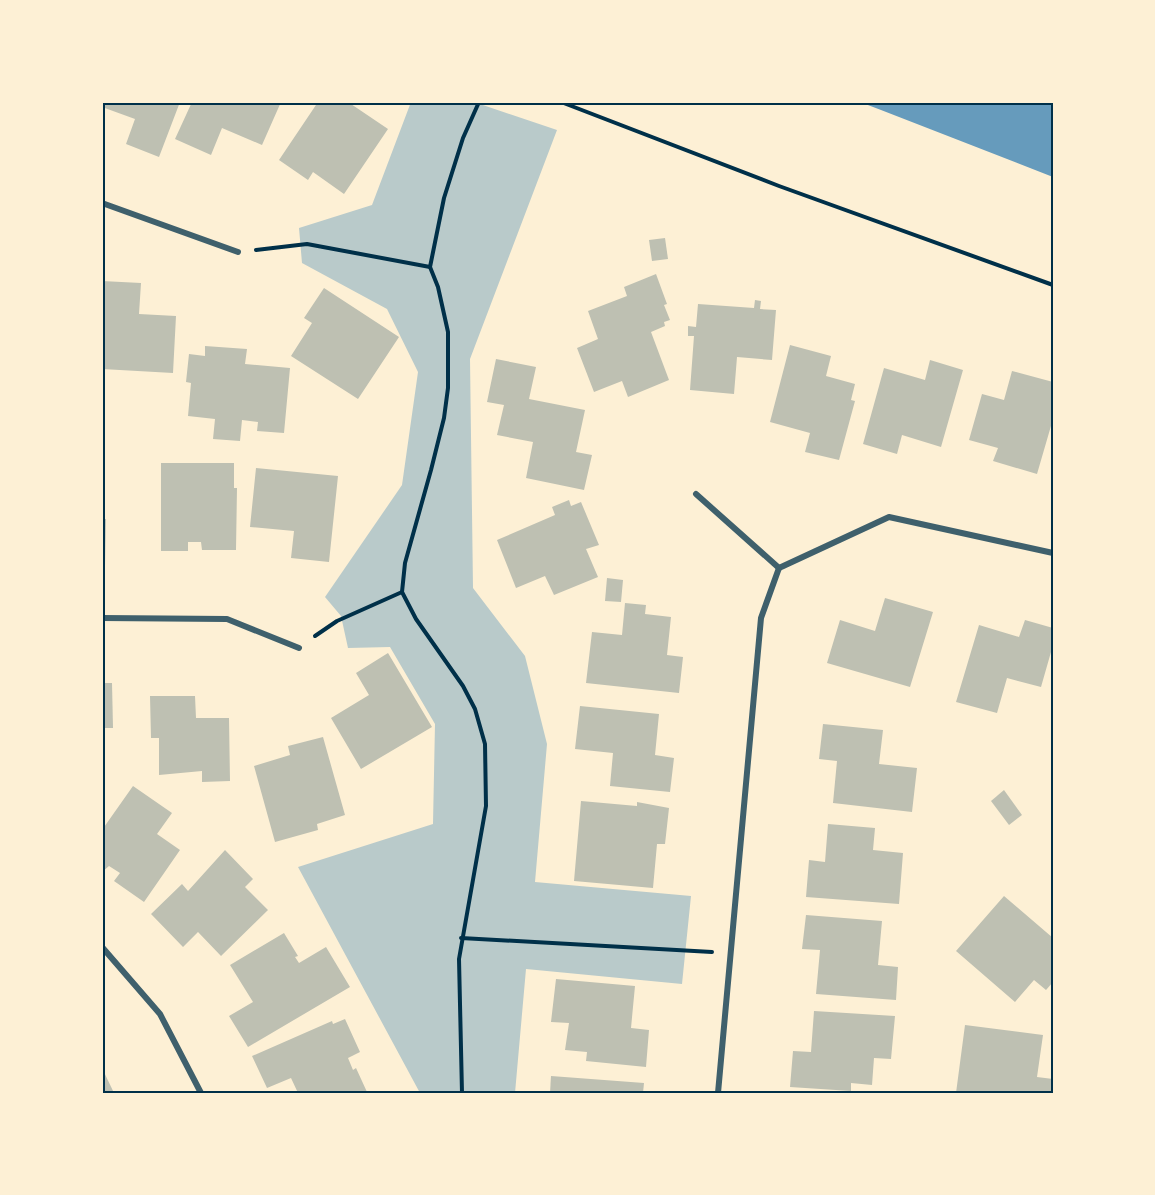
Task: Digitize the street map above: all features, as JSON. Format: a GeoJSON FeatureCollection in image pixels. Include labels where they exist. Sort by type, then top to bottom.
{"type":"FeatureCollection","features":[{"type":"Feature","properties":{"kind":"street"},"geometry":{"type":"LineString","coordinates":[[102,203],[238,252]]}},
{"type":"Feature","properties":{"kind":"street"},"geometry":{"type":"LineString","coordinates":[[696,494],[779,568]]}},
{"type":"Feature","properties":{"kind":"street"},"geometry":{"type":"LineString","coordinates":[[718,1093],[729,953],[762,618],[779,568],[889,517],[1053,553]]}},
{"type":"Feature","properties":{"kind":"street"},"geometry":{"type":"LineString","coordinates":[[102,618],[227,619],[299,648]]}},
{"type":"Feature","properties":{"kind":"street"},"geometry":{"type":"LineString","coordinates":[[102,947],[160,1014],[201,1093]]}},
{"type":"Feature","properties":{"kind":"path"},"geometry":{"type":"LineString","coordinates":[[462,1093],[461,938],[486,806],[485,744],[475,709],[463,686],[416,619],[402,592],[405,563],[436,449],[448,388],[447,332],[441,296],[430,267],[444,198],[463,138],[479,102]]}},
{"type":"Feature","properties":{"kind":"path"},"geometry":{"type":"LineString","coordinates":[[561,102],[779,186],[1053,285]]}},
{"type":"Feature","properties":{"kind":"path"},"geometry":{"type":"LineString","coordinates":[[238,252],[307,244],[430,267]]}},
{"type":"Feature","properties":{"kind":"path"},"geometry":{"type":"LineString","coordinates":[[299,648],[337,621],[402,592]]}},
{"type":"Feature","properties":{"kind":"path"},"geometry":{"type":"LineString","coordinates":[[461,938],[729,953]]}},
{"type":"Feature","properties":{"kind":"shaded area"},"geometry":{"type":"Polygon","coordinates":[[[411,102],[474,102],[557,130],[470,359],[473,588],[525,656],[547,744],[535,882],[691,896],[682,984],[526,969],[515,1093],[420,1093],[298,867],[433,824],[435,724],[390,647],[348,648],[341,616],[325,597],[402,485],[418,372],[387,309],[302,263],[299,228],[372,205],[411,102]]]}},
{"type":"Feature","properties":{"kind":"water"},"geometry":{"type":"Polygon","coordinates":[[[860,102],[1053,102],[1053,177],[881,110],[860,102]]]}},
{"type":"Feature","properties":{"kind":"building"},"geometry":{"type":"Polygon","coordinates":[[[102,102],[180,102],[159,157],[126,144],[135,119],[102,107],[102,102]]]}},
{"type":"Feature","properties":{"kind":"building"},"geometry":{"type":"Polygon","coordinates":[[[192,102],[281,102],[262,145],[222,128],[211,155],[175,139],[192,102]]]}},
{"type":"Feature","properties":{"kind":"building"},"geometry":{"type":"Polygon","coordinates":[[[318,102],[348,102],[388,129],[344,194],[313,172],[308,180],[279,160],[318,102]]]}},
{"type":"Feature","properties":{"kind":"building"},"geometry":{"type":"Polygon","coordinates":[[[665,238],[668,259],[652,261],[649,240],[665,238]]]}},
{"type":"Feature","properties":{"kind":"building"},"geometry":{"type":"Polygon","coordinates":[[[656,274],[670,320],[664,322],[665,326],[651,332],[669,380],[628,397],[622,381],[594,392],[577,348],[598,339],[588,311],[627,296],[624,287],[656,274]]]}},
{"type":"Feature","properties":{"kind":"building"},"geometry":{"type":"Polygon","coordinates":[[[102,281],[141,283],[139,314],[176,316],[173,373],[102,369],[102,281]]]}},
{"type":"Feature","properties":{"kind":"building"},"geometry":{"type":"Polygon","coordinates":[[[324,288],[399,337],[358,399],[291,356],[312,323],[304,318],[324,288]]]}},
{"type":"Feature","properties":{"kind":"building"},"geometry":{"type":"Polygon","coordinates":[[[755,300],[761,301],[760,309],[776,310],[772,360],[737,357],[734,394],[690,390],[694,336],[688,336],[688,326],[696,327],[698,304],[754,308],[755,300]]]}},
{"type":"Feature","properties":{"kind":"building"},"geometry":{"type":"Polygon","coordinates":[[[790,345],[831,356],[826,376],[855,384],[851,400],[855,401],[839,460],[805,452],[810,433],[770,422],[790,345]]]}},
{"type":"Feature","properties":{"kind":"building"},"geometry":{"type":"Polygon","coordinates":[[[205,346],[247,349],[245,364],[290,368],[284,433],[257,431],[258,422],[242,420],[240,441],[213,439],[215,419],[188,416],[191,383],[186,382],[189,354],[205,356],[205,346]]]}},
{"type":"Feature","properties":{"kind":"building"},"geometry":{"type":"Polygon","coordinates":[[[496,359],[536,367],[529,399],[585,410],[576,452],[592,455],[584,490],[526,478],[533,442],[497,435],[504,405],[487,402],[496,359]]]}},
{"type":"Feature","properties":{"kind":"building"},"geometry":{"type":"Polygon","coordinates":[[[930,360],[963,370],[941,447],[902,435],[897,454],[863,444],[884,368],[925,380],[930,360]]]}},
{"type":"Feature","properties":{"kind":"building"},"geometry":{"type":"Polygon","coordinates":[[[1012,371],[1053,382],[1053,419],[1037,474],[993,461],[998,448],[969,440],[982,394],[1004,400],[1012,371]]]}},
{"type":"Feature","properties":{"kind":"building"},"geometry":{"type":"Polygon","coordinates":[[[102,425],[105,425],[105,473],[102,473],[102,425]]]}},
{"type":"Feature","properties":{"kind":"building"},"geometry":{"type":"Polygon","coordinates":[[[161,463],[234,463],[234,488],[237,488],[236,550],[202,550],[201,542],[188,542],[188,551],[161,551],[161,463]]]}},
{"type":"Feature","properties":{"kind":"building"},"geometry":{"type":"Polygon","coordinates":[[[256,468],[338,476],[329,562],[291,558],[294,531],[250,527],[256,468]]]}},
{"type":"Feature","properties":{"kind":"building"},"geometry":{"type":"Polygon","coordinates":[[[569,500],[571,506],[581,502],[599,545],[586,549],[598,577],[554,595],[545,576],[516,588],[497,540],[555,515],[552,507],[569,500]]]}},
{"type":"Feature","properties":{"kind":"building"},"geometry":{"type":"Polygon","coordinates":[[[102,519],[106,519],[105,566],[102,566],[102,519]]]}},
{"type":"Feature","properties":{"kind":"building"},"geometry":{"type":"Polygon","coordinates":[[[607,578],[623,580],[621,602],[605,601],[607,578]]]}},
{"type":"Feature","properties":{"kind":"building"},"geometry":{"type":"Polygon","coordinates":[[[885,598],[933,612],[910,687],[827,663],[840,620],[875,631],[885,598]]]}},
{"type":"Feature","properties":{"kind":"building"},"geometry":{"type":"Polygon","coordinates":[[[625,603],[646,605],[645,614],[671,617],[667,655],[683,657],[679,693],[586,683],[592,632],[622,635],[625,603]]]}},
{"type":"Feature","properties":{"kind":"building"},"geometry":{"type":"Polygon","coordinates":[[[1025,620],[1053,628],[1053,645],[1041,687],[1007,678],[997,713],[956,702],[979,625],[1019,637],[1025,620]]]}},
{"type":"Feature","properties":{"kind":"building"},"geometry":{"type":"Polygon","coordinates":[[[388,653],[432,727],[361,769],[331,718],[369,695],[356,673],[388,653]]]}},
{"type":"Feature","properties":{"kind":"building"},"geometry":{"type":"Polygon","coordinates":[[[102,683],[112,683],[113,728],[102,728],[102,683]]]}},
{"type":"Feature","properties":{"kind":"building"},"geometry":{"type":"Polygon","coordinates":[[[150,696],[195,696],[196,718],[229,718],[230,781],[202,782],[202,771],[159,775],[159,738],[151,738],[150,696]]]}},
{"type":"Feature","properties":{"kind":"building"},"geometry":{"type":"Polygon","coordinates":[[[580,706],[659,714],[655,755],[674,758],[670,792],[610,786],[613,753],[575,749],[580,706]]]}},
{"type":"Feature","properties":{"kind":"building"},"geometry":{"type":"Polygon","coordinates":[[[823,724],[883,730],[879,764],[917,768],[912,812],[833,803],[837,761],[819,759],[823,724]]]}},
{"type":"Feature","properties":{"kind":"building"},"geometry":{"type":"Polygon","coordinates":[[[323,737],[345,815],[317,824],[318,830],[275,842],[254,766],[290,755],[288,746],[323,737]]]}},
{"type":"Feature","properties":{"kind":"building"},"geometry":{"type":"Polygon","coordinates":[[[133,786],[172,813],[157,834],[180,850],[144,902],[114,881],[120,873],[109,866],[102,872],[102,830],[133,786]]]}},
{"type":"Feature","properties":{"kind":"building"},"geometry":{"type":"Polygon","coordinates":[[[1004,790],[1022,815],[1009,825],[991,801],[1004,790]]]}},
{"type":"Feature","properties":{"kind":"building"},"geometry":{"type":"Polygon","coordinates":[[[581,801],[637,806],[637,802],[669,808],[665,844],[657,844],[653,888],[574,881],[581,801]]]}},
{"type":"Feature","properties":{"kind":"building"},"geometry":{"type":"Polygon","coordinates":[[[828,824],[875,828],[873,850],[903,853],[899,904],[806,897],[809,860],[825,862],[828,824]]]}},
{"type":"Feature","properties":{"kind":"building"},"geometry":{"type":"Polygon","coordinates":[[[225,850],[253,879],[245,887],[268,910],[221,956],[198,932],[183,947],[151,914],[182,884],[188,891],[225,850]]]}},
{"type":"Feature","properties":{"kind":"building"},"geometry":{"type":"Polygon","coordinates":[[[1004,896],[1053,938],[1053,982],[1046,990],[1034,980],[1015,1002],[956,951],[1004,896]]]}},
{"type":"Feature","properties":{"kind":"building"},"geometry":{"type":"Polygon","coordinates":[[[806,915],[882,921],[878,965],[898,967],[896,1000],[816,994],[820,950],[802,949],[806,915]]]}},
{"type":"Feature","properties":{"kind":"building"},"geometry":{"type":"Polygon","coordinates":[[[284,933],[298,956],[295,957],[299,963],[326,947],[350,987],[248,1047],[229,1016],[253,1002],[230,965],[284,933]]]}},
{"type":"Feature","properties":{"kind":"building"},"geometry":{"type":"Polygon","coordinates":[[[556,979],[635,986],[631,1028],[649,1030],[646,1067],[586,1061],[587,1052],[565,1050],[569,1023],[551,1022],[556,979]]]}},
{"type":"Feature","properties":{"kind":"building"},"geometry":{"type":"Polygon","coordinates":[[[814,1011],[895,1016],[891,1059],[874,1058],[872,1085],[851,1083],[851,1091],[790,1087],[793,1051],[811,1052],[814,1011]]]}},
{"type":"Feature","properties":{"kind":"building"},"geometry":{"type":"Polygon","coordinates":[[[345,1019],[360,1052],[348,1058],[353,1070],[356,1068],[367,1092],[298,1093],[291,1078],[267,1088],[252,1056],[332,1021],[333,1024],[345,1019]]]}},
{"type":"Feature","properties":{"kind":"building"},"geometry":{"type":"Polygon","coordinates":[[[965,1025],[1043,1035],[1037,1077],[1053,1079],[1053,1093],[956,1093],[965,1025]]]}},
{"type":"Feature","properties":{"kind":"building"},"geometry":{"type":"Polygon","coordinates":[[[102,1068],[114,1093],[102,1093],[102,1068]]]}},
{"type":"Feature","properties":{"kind":"building"},"geometry":{"type":"Polygon","coordinates":[[[551,1076],[644,1083],[643,1093],[550,1093],[551,1076]]]}}]}
